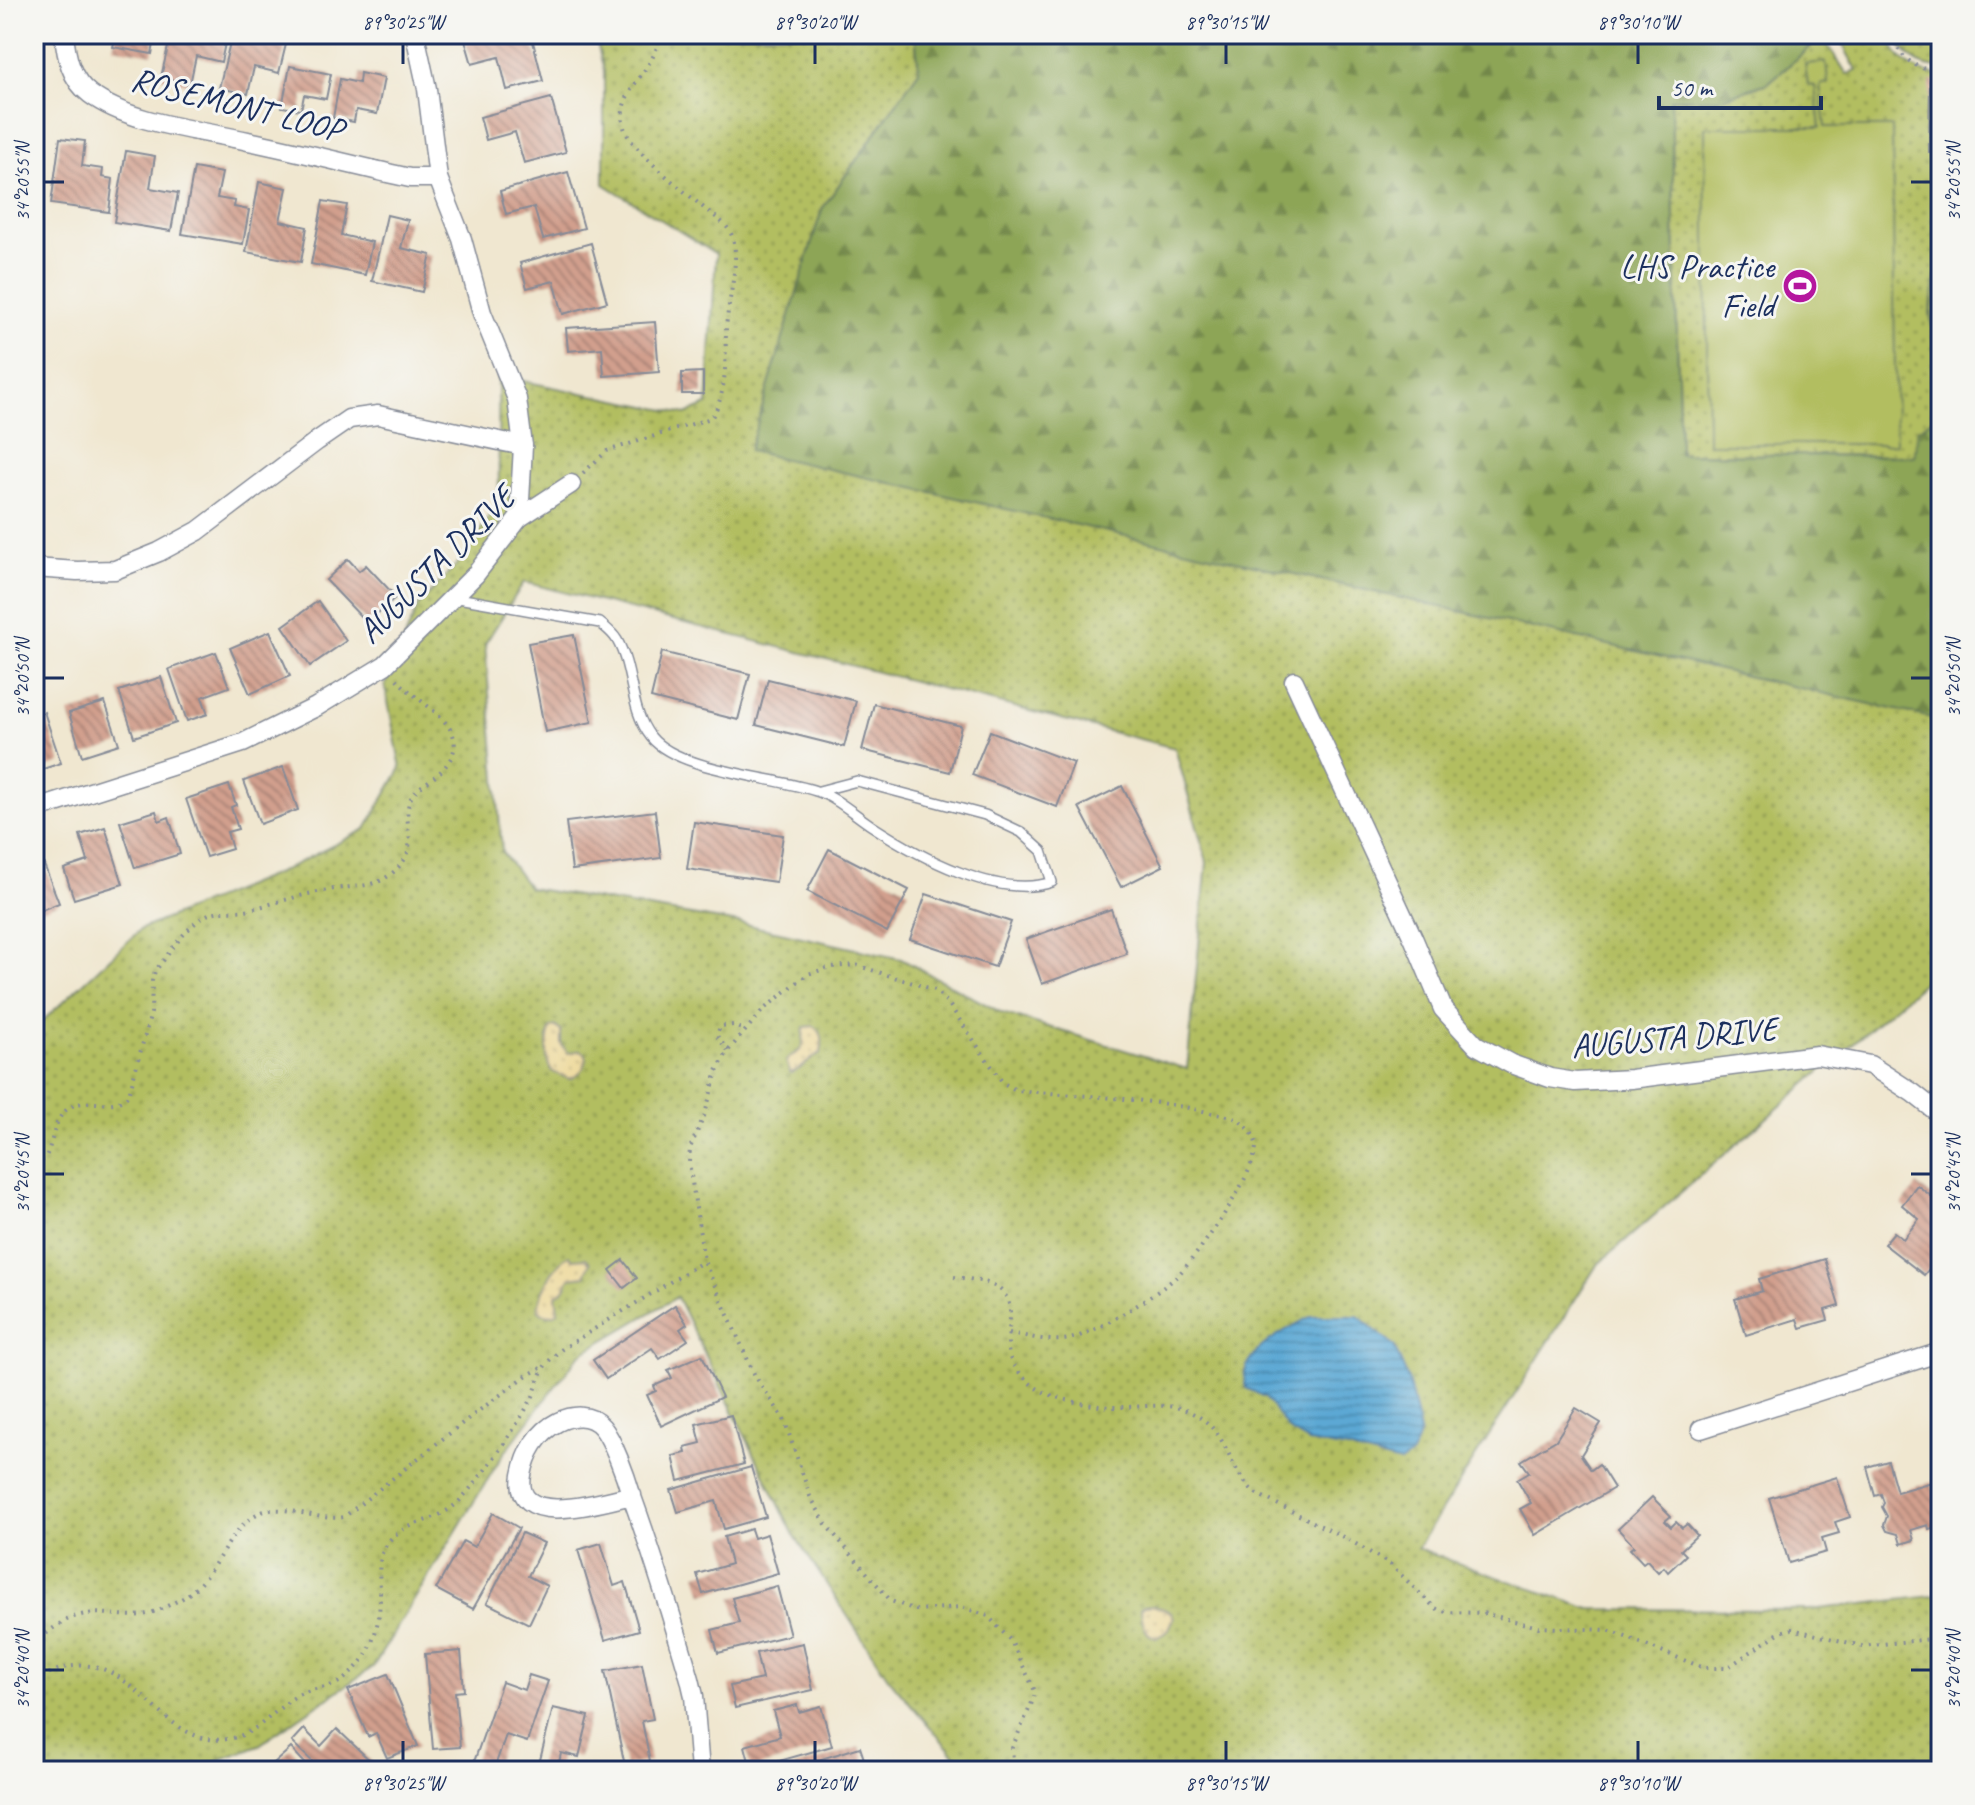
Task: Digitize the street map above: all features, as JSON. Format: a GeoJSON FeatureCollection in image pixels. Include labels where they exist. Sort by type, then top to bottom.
{"type":"FeatureCollection","features":[{"type":"Feature","properties":{"kind":"street","name":"ROSEMONT LOOP"},"geometry":{"type":"LineString","coordinates":[[64,34],[67,58],[75,76],[87,92],[109,106],[172,125],[410,178],[438,178]]}},
{"type":"Feature","properties":{"kind":"street"},"geometry":{"type":"LineString","coordinates":[[415,34],[427,89],[438,178],[462,239],[482,313],[517,399],[523,446],[519,518]]}},
{"type":"Feature","properties":{"kind":"street"},"geometry":{"type":"LineString","coordinates":[[34,568],[115,570],[159,552],[198,531],[349,419],[378,415],[523,446]]}},
{"type":"Feature","properties":{"kind":"street","name":"AUGUSTA DRIVE"},"geometry":{"type":"LineString","coordinates":[[34,810],[243,743],[316,707],[385,665],[475,575],[519,518],[571,484]]}},
{"type":"Feature","properties":{"kind":"street","name":"AUGUSTA DRIVE"},"geometry":{"type":"LineString","coordinates":[[1294,681],[1443,1009],[1476,1045],[1511,1064],[1550,1078],[1575,1082],[1631,1079],[1817,1055],[1870,1065],[1941,1115]]}},
{"type":"Feature","properties":{"kind":"street"},"geometry":{"type":"LineString","coordinates":[[1701,1429],[1941,1352]]}},
{"type":"Feature","properties":{"kind":"street"},"geometry":{"type":"LineString","coordinates":[[632,1495],[558,1510],[543,1508],[531,1502],[521,1483],[525,1462],[538,1438],[549,1427],[573,1415],[590,1419],[602,1427],[632,1495],[652,1548],[694,1696],[700,1771]]}},
{"type":"Feature","properties":{"kind":"lane"},"geometry":{"type":"LineString","coordinates":[[452,597],[600,623],[616,638],[625,657],[639,714],[652,738],[680,756],[737,774],[819,791],[888,836],[953,870],[1008,885],[1037,887],[1052,882],[1042,851],[1021,832],[985,815],[857,781],[819,791]]}},
{"type":"Feature","properties":{"kind":"path"},"geometry":{"type":"LineString","coordinates":[[571,484],[607,451],[711,418],[719,407],[725,369],[726,319],[734,241],[729,228],[663,173],[624,129],[625,101],[655,55],[659,34]]}},
{"type":"Feature","properties":{"kind":"path"},"geometry":{"type":"LineString","coordinates":[[1891,34],[1900,55],[1931,72],[1941,72]]}},
{"type":"Feature","properties":{"kind":"path"},"geometry":{"type":"LineString","coordinates":[[34,1162],[44,1160],[58,1119],[70,1106],[117,1103],[124,1101],[129,1094],[151,1013],[155,971],[198,921],[211,913],[241,911],[332,889],[365,886],[385,879],[408,855],[411,798],[446,766],[454,751],[456,738],[438,714],[415,697],[385,665]]}},
{"type":"Feature","properties":{"kind":"path"},"geometry":{"type":"LineString","coordinates":[[1009,1333],[1051,1340],[1070,1339],[1107,1321],[1172,1280],[1192,1262],[1237,1193],[1252,1163],[1256,1145],[1252,1133],[1238,1119],[1191,1107],[1016,1090],[1003,1083],[948,1003],[935,990],[856,965],[831,967],[808,974],[763,1010],[728,1051],[717,1071],[705,1114],[690,1148],[691,1179],[704,1261],[755,1376],[784,1419],[810,1496],[827,1526],[891,1601],[916,1610],[975,1609],[988,1616],[1011,1641],[1035,1691],[1012,1748],[1014,1771]]}},
{"type":"Feature","properties":{"kind":"path"},"geometry":{"type":"LineString","coordinates":[[728,1051],[717,1036],[720,1026],[733,1025],[745,1031]]}},
{"type":"Feature","properties":{"kind":"path"},"geometry":{"type":"LineString","coordinates":[[34,1644],[63,1621],[79,1615],[96,1612],[142,1615],[182,1598],[204,1581],[241,1527],[259,1513],[270,1510],[323,1518],[344,1517],[469,1418],[543,1367],[562,1349],[704,1261]]}},
{"type":"Feature","properties":{"kind":"path"},"geometry":{"type":"LineString","coordinates":[[954,1277],[997,1287],[1007,1297],[1010,1309],[1009,1355],[1021,1375],[1035,1387],[1096,1406],[1163,1406],[1188,1411],[1212,1425],[1222,1438],[1244,1484],[1257,1494],[1351,1541],[1391,1565],[1435,1608],[1446,1612],[1483,1613],[1538,1627],[1608,1630],[1704,1668],[1717,1670],[1727,1668],[1780,1632],[1792,1629],[1862,1646],[1941,1638]]}},
{"type":"Feature","properties":{"kind":"path"},"geometry":{"type":"LineString","coordinates":[[34,1679],[74,1666],[92,1666],[111,1672],[168,1720],[192,1735],[214,1740],[230,1739],[248,1732],[263,1724],[301,1693],[343,1680],[360,1662],[373,1641],[379,1621],[380,1555],[387,1543],[400,1530],[443,1516],[461,1499],[533,1397],[543,1367]]}},
{"type":"Feature","properties":{"kind":"green space"},"geometry":{"type":"Polygon","coordinates":[[[595,34],[915,34],[919,71],[822,209],[1941,720],[1941,967],[1597,1265],[1417,1549],[1590,1609],[1810,1610],[1941,1595],[1941,1769],[968,1771],[889,1679],[793,1533],[677,1297],[579,1355],[502,1456],[373,1667],[259,1745],[190,1771],[34,1771],[34,1029],[141,929],[280,872],[366,829],[401,768],[385,686],[418,606],[464,557],[499,500],[498,376],[686,414],[707,405],[716,254],[604,184],[604,71],[595,34]],[[524,582],[485,644],[502,852],[529,888],[739,923],[901,959],[1002,1013],[1187,1069],[1207,862],[1175,748],[524,582]]]}},
{"type":"Feature","properties":{"kind":"green space"},"geometry":{"type":"Polygon","coordinates":[[[915,34],[1820,34],[1822,37],[1768,83],[1719,99],[1671,99],[1680,454],[1914,456],[1918,429],[1941,414],[1941,720],[749,451],[822,209],[919,71],[915,34]]]}},
{"type":"Feature","properties":{"kind":"green space"},"geometry":{"type":"Polygon","coordinates":[[[1837,34],[1887,34],[1895,51],[1907,64],[1922,72],[1941,75],[1930,152],[1941,152],[1941,269],[1938,269],[1930,312],[1937,361],[1941,369],[1941,414],[1918,429],[1915,456],[1680,454],[1671,99],[1719,99],[1768,83],[1822,37],[1847,74],[1857,71],[1837,34]]]}},
{"type":"Feature","properties":{"kind":"green space"},"geometry":{"type":"Polygon","coordinates":[[[1894,34],[1941,34],[1941,68],[1925,66],[1912,59],[1894,34]]]}},
{"type":"Feature","properties":{"kind":"green space","name":"LHS Practice Field"},"geometry":{"type":"Polygon","coordinates":[[[1826,62],[1828,83],[1820,85],[1825,127],[1892,127],[1896,444],[1708,444],[1705,127],[1820,127],[1815,86],[1808,85],[1805,64],[1826,62]]]}},
{"type":"Feature","properties":{"kind":"green space"},"geometry":{"type":"Polygon","coordinates":[[[1938,269],[1941,269],[1941,369],[1932,332],[1938,269]]]}},
{"type":"Feature","properties":{"kind":"sand"},"geometry":{"type":"Polygon","coordinates":[[[555,1026],[561,1031],[561,1044],[568,1053],[581,1050],[586,1054],[582,1070],[570,1079],[552,1071],[548,1063],[548,1037],[555,1026]]]}},
{"type":"Feature","properties":{"kind":"sand"},"geometry":{"type":"Polygon","coordinates":[[[814,1026],[822,1038],[821,1053],[790,1073],[786,1061],[802,1048],[805,1027],[814,1026]]]}},
{"type":"Feature","properties":{"kind":"sand"},"geometry":{"type":"Polygon","coordinates":[[[569,1255],[573,1259],[586,1258],[590,1263],[585,1276],[570,1278],[564,1290],[556,1295],[558,1312],[545,1314],[538,1309],[545,1286],[553,1271],[569,1255]]]}},
{"type":"Feature","properties":{"kind":"sand"},"geometry":{"type":"Polygon","coordinates":[[[1153,1605],[1171,1612],[1174,1618],[1168,1631],[1156,1638],[1146,1631],[1141,1609],[1153,1605]]]}},
{"type":"Feature","properties":{"kind":"water"},"geometry":{"type":"Polygon","coordinates":[[[1312,1316],[1358,1316],[1394,1346],[1408,1379],[1420,1432],[1412,1455],[1400,1463],[1309,1442],[1289,1430],[1265,1397],[1246,1388],[1245,1375],[1255,1353],[1277,1335],[1312,1316]]]}},
{"type":"Feature","properties":{"kind":"building"},"geometry":{"type":"Polygon","coordinates":[[[116,34],[156,34],[152,54],[113,47],[116,34]]]}},
{"type":"Feature","properties":{"kind":"building"},"geometry":{"type":"Polygon","coordinates":[[[171,34],[227,34],[221,62],[196,56],[190,84],[161,77],[171,34]]]}},
{"type":"Feature","properties":{"kind":"building"},"geometry":{"type":"Polygon","coordinates":[[[232,34],[260,34],[287,40],[279,73],[254,67],[248,94],[219,88],[232,34]]]}},
{"type":"Feature","properties":{"kind":"building"},"geometry":{"type":"Polygon","coordinates":[[[486,34],[531,34],[543,81],[507,90],[499,57],[472,64],[465,40],[486,34]]]}},
{"type":"Feature","properties":{"kind":"building"},"geometry":{"type":"Polygon","coordinates":[[[290,66],[331,74],[326,99],[304,95],[301,110],[282,107],[290,66]]]}},
{"type":"Feature","properties":{"kind":"building"},"geometry":{"type":"Polygon","coordinates":[[[360,73],[384,78],[377,114],[356,110],[354,122],[333,118],[340,79],[359,83],[360,73]]]}},
{"type":"Feature","properties":{"kind":"building"},"geometry":{"type":"Polygon","coordinates":[[[1930,81],[1941,81],[1941,152],[1929,152],[1930,81]]]}},
{"type":"Feature","properties":{"kind":"building"},"geometry":{"type":"Polygon","coordinates":[[[551,98],[566,152],[524,163],[515,132],[486,140],[480,117],[551,98]]]}},
{"type":"Feature","properties":{"kind":"building"},"geometry":{"type":"Polygon","coordinates":[[[60,138],[85,141],[82,166],[103,169],[102,177],[113,179],[109,212],[51,204],[60,138]]]}},
{"type":"Feature","properties":{"kind":"building"},"geometry":{"type":"Polygon","coordinates":[[[126,151],[155,156],[150,188],[178,193],[171,231],[114,222],[126,151]]]}},
{"type":"Feature","properties":{"kind":"building"},"geometry":{"type":"Polygon","coordinates":[[[194,168],[222,173],[217,198],[235,201],[234,207],[249,210],[243,244],[182,234],[194,168]]]}},
{"type":"Feature","properties":{"kind":"building"},"geometry":{"type":"Polygon","coordinates":[[[568,172],[584,228],[543,239],[534,207],[506,214],[500,191],[568,172]]]}},
{"type":"Feature","properties":{"kind":"building"},"geometry":{"type":"Polygon","coordinates":[[[259,182],[287,188],[280,221],[307,227],[301,262],[246,252],[259,182]]]}},
{"type":"Feature","properties":{"kind":"building"},"geometry":{"type":"Polygon","coordinates":[[[323,201],[347,205],[341,235],[372,242],[365,275],[311,264],[323,201]]]}},
{"type":"Feature","properties":{"kind":"building"},"geometry":{"type":"Polygon","coordinates":[[[387,215],[408,220],[401,248],[431,255],[422,292],[372,281],[387,215]]]}},
{"type":"Feature","properties":{"kind":"building"},"geometry":{"type":"Polygon","coordinates":[[[591,243],[607,302],[563,314],[554,281],[527,288],[520,263],[591,243]]]}},
{"type":"Feature","properties":{"kind":"building"},"geometry":{"type":"Polygon","coordinates":[[[655,322],[659,372],[604,376],[602,348],[568,351],[566,328],[655,322]]]}},
{"type":"Feature","properties":{"kind":"building"},"geometry":{"type":"Polygon","coordinates":[[[703,372],[703,394],[682,394],[682,373],[703,372]]]}},
{"type":"Feature","properties":{"kind":"building"},"geometry":{"type":"Polygon","coordinates":[[[348,559],[359,571],[366,565],[396,597],[367,623],[326,580],[348,559]]]}},
{"type":"Feature","properties":{"kind":"building"},"geometry":{"type":"Polygon","coordinates":[[[318,601],[346,641],[310,666],[283,626],[318,601]]]}},
{"type":"Feature","properties":{"kind":"building"},"geometry":{"type":"Polygon","coordinates":[[[270,631],[290,676],[250,694],[230,648],[270,631]]]}},
{"type":"Feature","properties":{"kind":"building"},"geometry":{"type":"Polygon","coordinates":[[[574,635],[592,722],[545,732],[528,643],[574,635]]]}},
{"type":"Feature","properties":{"kind":"building"},"geometry":{"type":"Polygon","coordinates":[[[216,652],[229,687],[202,697],[208,714],[187,721],[169,669],[216,652]]]}},
{"type":"Feature","properties":{"kind":"building"},"geometry":{"type":"Polygon","coordinates":[[[662,652],[750,674],[738,720],[651,698],[662,652]]]}},
{"type":"Feature","properties":{"kind":"building"},"geometry":{"type":"Polygon","coordinates":[[[161,677],[176,723],[134,737],[119,691],[161,677]]]}},
{"type":"Feature","properties":{"kind":"building"},"geometry":{"type":"Polygon","coordinates":[[[768,679],[856,701],[844,747],[756,725],[768,679]]]}},
{"type":"Feature","properties":{"kind":"building"},"geometry":{"type":"Polygon","coordinates":[[[105,702],[119,744],[82,756],[69,713],[105,702]]]}},
{"type":"Feature","properties":{"kind":"building"},"geometry":{"type":"Polygon","coordinates":[[[874,704],[961,726],[950,772],[862,750],[874,704]]]}},
{"type":"Feature","properties":{"kind":"building"},"geometry":{"type":"Polygon","coordinates":[[[44,712],[61,763],[34,772],[34,716],[44,712]]]}},
{"type":"Feature","properties":{"kind":"building"},"geometry":{"type":"Polygon","coordinates":[[[990,731],[1074,763],[1057,807],[972,775],[990,731]]]}},
{"type":"Feature","properties":{"kind":"building"},"geometry":{"type":"Polygon","coordinates":[[[283,767],[298,810],[260,824],[244,781],[283,767]]]}},
{"type":"Feature","properties":{"kind":"building"},"geometry":{"type":"Polygon","coordinates":[[[229,785],[236,805],[231,807],[238,829],[227,832],[232,849],[206,857],[186,799],[229,785]]]}},
{"type":"Feature","properties":{"kind":"building"},"geometry":{"type":"Polygon","coordinates":[[[1122,786],[1163,866],[1121,887],[1079,807],[1122,786]]]}},
{"type":"Feature","properties":{"kind":"building"},"geometry":{"type":"Polygon","coordinates":[[[156,811],[159,821],[169,817],[180,854],[135,868],[120,822],[156,811]]]}},
{"type":"Feature","properties":{"kind":"building"},"geometry":{"type":"Polygon","coordinates":[[[655,811],[661,858],[572,870],[566,822],[655,811]]]}},
{"type":"Feature","properties":{"kind":"building"},"geometry":{"type":"Polygon","coordinates":[[[694,822],[783,835],[776,882],[687,869],[694,822]]]}},
{"type":"Feature","properties":{"kind":"building"},"geometry":{"type":"Polygon","coordinates":[[[105,827],[123,884],[74,899],[64,869],[88,861],[80,835],[105,827]]]}},
{"type":"Feature","properties":{"kind":"building"},"geometry":{"type":"Polygon","coordinates":[[[829,849],[909,890],[887,932],[807,891],[829,849]]]}},
{"type":"Feature","properties":{"kind":"building"},"geometry":{"type":"Polygon","coordinates":[[[41,857],[59,903],[34,913],[34,860],[41,857]]]}},
{"type":"Feature","properties":{"kind":"building"},"geometry":{"type":"Polygon","coordinates":[[[926,894],[1011,922],[995,967],[910,939],[926,894]]]}},
{"type":"Feature","properties":{"kind":"building"},"geometry":{"type":"Polygon","coordinates":[[[1111,909],[1127,954],[1042,984],[1026,939],[1111,909]]]}},
{"type":"Feature","properties":{"kind":"building"},"geometry":{"type":"Polygon","coordinates":[[[1917,1185],[1941,1204],[1941,1263],[1936,1269],[1932,1265],[1924,1275],[1884,1244],[1894,1232],[1903,1239],[1919,1219],[1902,1205],[1917,1185]]]}},
{"type":"Feature","properties":{"kind":"building"},"geometry":{"type":"Polygon","coordinates":[[[1825,1259],[1839,1306],[1825,1310],[1828,1320],[1800,1328],[1797,1319],[1746,1335],[1735,1299],[1762,1291],[1759,1279],[1825,1259]]]}},
{"type":"Feature","properties":{"kind":"building"},"geometry":{"type":"Polygon","coordinates":[[[623,1260],[637,1278],[624,1288],[610,1270],[623,1260]]]}},
{"type":"Feature","properties":{"kind":"building"},"geometry":{"type":"Polygon","coordinates":[[[675,1305],[687,1324],[680,1329],[688,1340],[660,1359],[652,1348],[606,1379],[593,1360],[675,1305]]]}},
{"type":"Feature","properties":{"kind":"building"},"geometry":{"type":"Polygon","coordinates":[[[702,1355],[722,1397],[661,1426],[647,1395],[656,1391],[654,1386],[672,1378],[668,1370],[702,1355]]]}},
{"type":"Feature","properties":{"kind":"building"},"geometry":{"type":"Polygon","coordinates":[[[1576,1408],[1601,1423],[1581,1455],[1591,1470],[1599,1464],[1614,1488],[1535,1535],[1520,1509],[1531,1503],[1517,1479],[1529,1472],[1521,1461],[1556,1440],[1576,1408]]]}},
{"type":"Feature","properties":{"kind":"building"},"geometry":{"type":"Polygon","coordinates":[[[731,1415],[744,1464],[679,1481],[673,1456],[686,1453],[685,1447],[701,1443],[696,1424],[731,1415]]]}},
{"type":"Feature","properties":{"kind":"building"},"geometry":{"type":"Polygon","coordinates":[[[1888,1461],[1897,1492],[1932,1482],[1935,1493],[1941,1491],[1941,1526],[1929,1529],[1928,1525],[1911,1530],[1914,1540],[1901,1544],[1898,1534],[1887,1531],[1884,1525],[1887,1516],[1882,1507],[1884,1503],[1881,1494],[1875,1496],[1867,1467],[1888,1461]]]}},
{"type":"Feature","properties":{"kind":"building"},"geometry":{"type":"Polygon","coordinates":[[[751,1467],[766,1517],[724,1529],[716,1501],[678,1512],[671,1490],[751,1467]]]}},
{"type":"Feature","properties":{"kind":"building"},"geometry":{"type":"Polygon","coordinates":[[[1837,1477],[1850,1517],[1835,1522],[1839,1533],[1822,1538],[1826,1552],[1789,1563],[1769,1498],[1837,1477]]]}},
{"type":"Feature","properties":{"kind":"building"},"geometry":{"type":"Polygon","coordinates":[[[1652,1497],[1671,1516],[1665,1521],[1671,1527],[1676,1522],[1682,1528],[1687,1524],[1697,1535],[1681,1550],[1686,1555],[1668,1572],[1664,1567],[1658,1572],[1647,1560],[1643,1563],[1630,1549],[1634,1546],[1618,1529],[1652,1497]]]}},
{"type":"Feature","properties":{"kind":"building"},"geometry":{"type":"Polygon","coordinates":[[[493,1513],[519,1528],[473,1609],[436,1589],[463,1541],[474,1547],[493,1513]]]}},
{"type":"Feature","properties":{"kind":"building"},"geometry":{"type":"Polygon","coordinates":[[[751,1529],[754,1538],[767,1534],[778,1573],[703,1594],[697,1574],[731,1564],[724,1537],[751,1529]]]}},
{"type":"Feature","properties":{"kind":"building"},"geometry":{"type":"Polygon","coordinates":[[[522,1533],[544,1543],[528,1576],[547,1586],[529,1624],[487,1603],[522,1533]]]}},
{"type":"Feature","properties":{"kind":"building"},"geometry":{"type":"Polygon","coordinates":[[[601,1543],[614,1586],[625,1582],[639,1630],[605,1640],[578,1550],[601,1543]]]}},
{"type":"Feature","properties":{"kind":"building"},"geometry":{"type":"Polygon","coordinates":[[[777,1586],[790,1635],[718,1653],[712,1630],[739,1623],[732,1598],[777,1586]]]}},
{"type":"Feature","properties":{"kind":"building"},"geometry":{"type":"Polygon","coordinates":[[[803,1643],[813,1690],[735,1708],[730,1686],[762,1679],[756,1653],[803,1643]]]}},
{"type":"Feature","properties":{"kind":"building"},"geometry":{"type":"Polygon","coordinates":[[[461,1651],[464,1691],[455,1692],[460,1747],[433,1749],[425,1654],[461,1651]]]}},
{"type":"Feature","properties":{"kind":"building"},"geometry":{"type":"Polygon","coordinates":[[[642,1664],[653,1719],[642,1721],[650,1761],[625,1766],[605,1671],[642,1664]]]}},
{"type":"Feature","properties":{"kind":"building"},"geometry":{"type":"Polygon","coordinates":[[[388,1674],[418,1746],[387,1758],[376,1733],[368,1737],[348,1690],[388,1674]]]}},
{"type":"Feature","properties":{"kind":"building"},"geometry":{"type":"Polygon","coordinates":[[[529,1675],[548,1681],[527,1742],[506,1735],[494,1769],[474,1762],[502,1682],[524,1690],[529,1675]]]}},
{"type":"Feature","properties":{"kind":"building"},"geometry":{"type":"Polygon","coordinates":[[[797,1705],[799,1712],[821,1706],[832,1746],[751,1769],[745,1746],[780,1736],[773,1711],[797,1705]]]}},
{"type":"Feature","properties":{"kind":"building"},"geometry":{"type":"Polygon","coordinates":[[[553,1708],[589,1716],[579,1757],[561,1753],[558,1768],[539,1764],[553,1708]]]}},
{"type":"Feature","properties":{"kind":"building"},"geometry":{"type":"Polygon","coordinates":[[[304,1729],[321,1746],[337,1729],[381,1771],[344,1771],[338,1765],[332,1771],[322,1771],[292,1742],[304,1729]]]}},
{"type":"Feature","properties":{"kind":"building"},"geometry":{"type":"Polygon","coordinates":[[[860,1747],[868,1771],[786,1771],[786,1770],[860,1747]]]}},
{"type":"Feature","properties":{"kind":"building"},"geometry":{"type":"Polygon","coordinates":[[[291,1748],[312,1771],[265,1771],[291,1748]]]}},
{"type":"Feature","properties":{"kind":"place","name":"LHS Practice Field"},"geometry":{"type":"Point","coordinates":[1800,286]}}]}
